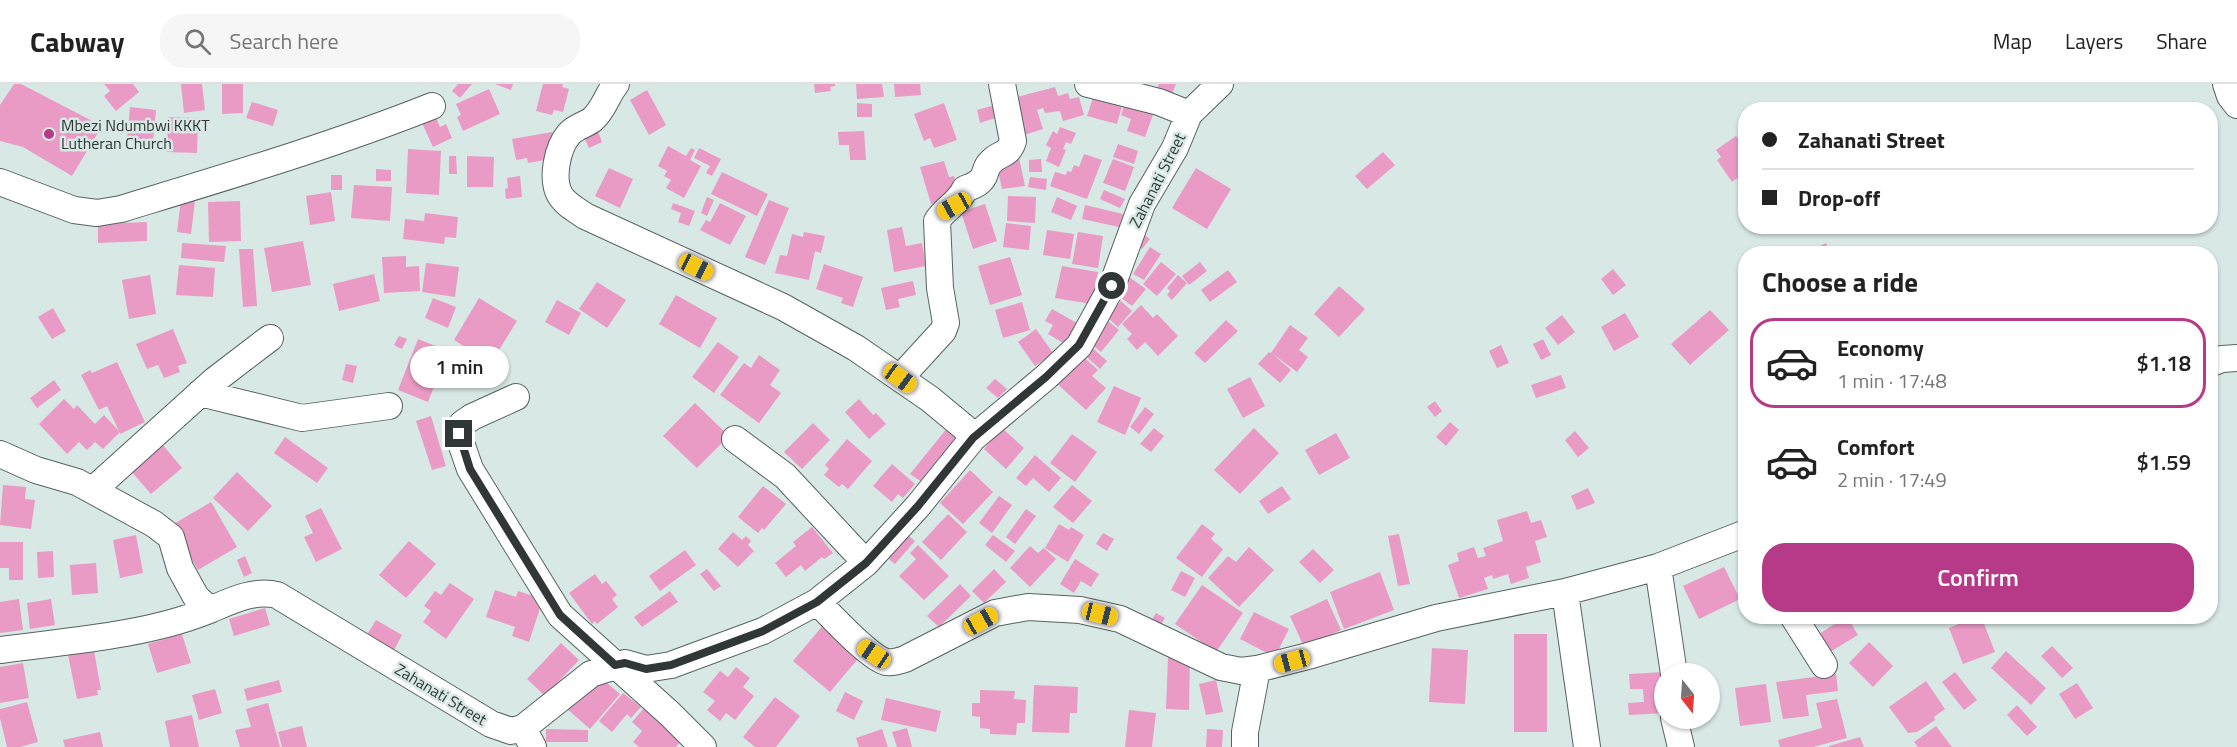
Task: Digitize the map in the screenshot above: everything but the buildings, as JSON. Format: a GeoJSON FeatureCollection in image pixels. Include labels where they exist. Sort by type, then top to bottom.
{"type":"FeatureCollection","features":[{"type":"Feature","properties":{"kind":"street"},"geometry":{"type":"LineString","coordinates":[[615,84],[602,109],[592,119],[569,134],[562,148],[556,173],[557,186],[565,201],[585,216],[783,307],[856,348],[930,399],[965,428],[973,438]]}},
{"type":"Feature","properties":{"kind":"street"},"geometry":{"type":"LineString","coordinates":[[900,378],[943,331],[946,323],[940,288],[938,221],[942,212],[954,206],[961,198],[964,189],[983,178],[988,164],[1007,153],[1011,148],[1013,141],[1002,84]]}},
{"type":"Feature","properties":{"kind":"street"},"geometry":{"type":"LineString","coordinates":[[1088,84],[1159,102],[1189,114]]}},
{"type":"Feature","properties":{"kind":"street","name":"Zahanati Street"},"geometry":{"type":"LineString","coordinates":[[0,650],[144,631],[252,594],[266,592],[277,595],[491,724],[528,738],[591,674],[625,663],[646,669],[671,665],[763,631],[817,602],[866,563],[918,506],[973,438],[1046,377],[1079,345],[1112,286],[1142,204],[1175,148],[1189,114],[1220,84]]}},
{"type":"Feature","properties":{"kind":"street"},"geometry":{"type":"LineString","coordinates":[[2226,84],[2237,105]]}},
{"type":"Feature","properties":{"kind":"street"},"geometry":{"type":"LineString","coordinates":[[0,182],[74,210],[97,213],[121,209],[365,133],[432,106]]}},
{"type":"Feature","properties":{"kind":"street"},"geometry":{"type":"LineString","coordinates":[[93,490],[200,393],[270,338]]}},
{"type":"Feature","properties":{"kind":"street"},"geometry":{"type":"LineString","coordinates":[[2218,360],[2237,358]]}},
{"type":"Feature","properties":{"kind":"street"},"geometry":{"type":"LineString","coordinates":[[200,393],[302,418],[389,406]]}},
{"type":"Feature","properties":{"kind":"street"},"geometry":{"type":"LineString","coordinates":[[516,396],[462,424],[459,434],[470,469],[560,615],[670,714],[703,747]]}},
{"type":"Feature","properties":{"kind":"street"},"geometry":{"type":"LineString","coordinates":[[735,439],[785,476],[866,563]]}},
{"type":"Feature","properties":{"kind":"street"},"geometry":{"type":"LineString","coordinates":[[0,454],[36,470],[77,482],[154,524],[171,537],[180,568],[196,597],[210,610]]}},
{"type":"Feature","properties":{"kind":"street"},"geometry":{"type":"LineString","coordinates":[[817,602],[863,647],[885,662],[905,659],[994,613],[1028,607],[1080,610],[1120,619],[1221,666],[1241,671],[1308,656],[1436,618],[1565,592],[1658,567],[1738,536]]}},
{"type":"Feature","properties":{"kind":"street"},"geometry":{"type":"LineString","coordinates":[[1658,567],[1672,663]]}},
{"type":"Feature","properties":{"kind":"street"},"geometry":{"type":"LineString","coordinates":[[1565,592],[1587,747]]}},
{"type":"Feature","properties":{"kind":"street"},"geometry":{"type":"LineString","coordinates":[[1798,624],[1824,665]]}},
{"type":"Feature","properties":{"kind":"street"},"geometry":{"type":"LineString","coordinates":[[1245,747],[1245,732],[1257,669]]}},
{"type":"Feature","properties":{"kind":"street"},"geometry":{"type":"LineString","coordinates":[[1677,729],[1681,747]]}},
{"type":"Feature","properties":{"kind":"place","name":"Mbezi Ndumbwi KKKT Lutheran Church"},"geometry":{"type":"Point","coordinates":[49,134]}},
{"type":"Feature","properties":{"kind":"route"},"geometry":{"type":"LineString","coordinates":[[459,434],[470,469],[560,615],[615,665],[625,663],[646,669],[671,665],[763,631],[817,602],[866,563],[918,506],[973,438],[1046,377],[1079,345],[1112,286]]}}]}
